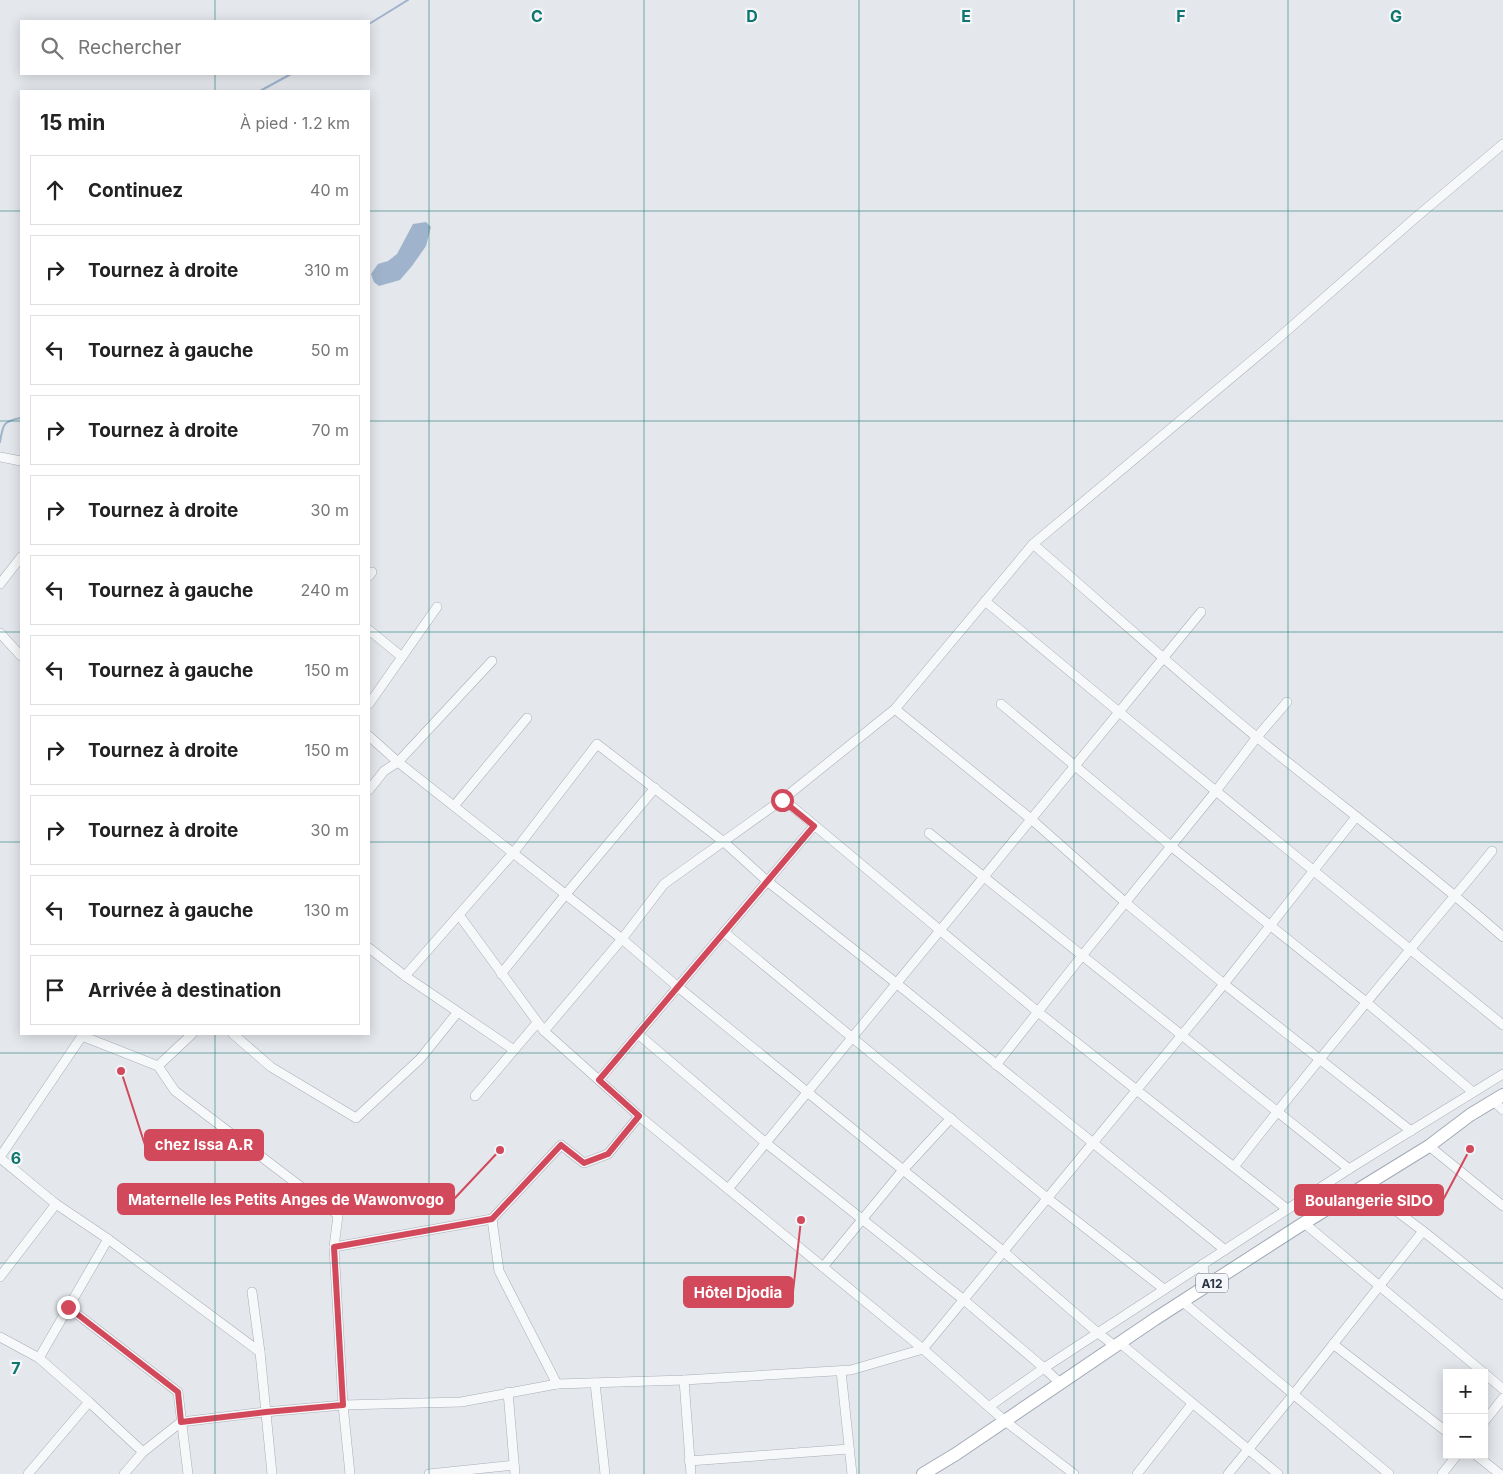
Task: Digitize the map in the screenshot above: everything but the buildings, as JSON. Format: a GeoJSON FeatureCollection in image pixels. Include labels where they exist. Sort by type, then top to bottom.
{"type":"FeatureCollection","features":[{"type":"Feature","properties":{"kind":"main road","name":"A12"},"geometry":{"type":"LineString","coordinates":[[923,1474],[1205,1287],[1428,1146],[1470,1115],[1500,1102]]}},
{"type":"Feature","properties":{"kind":"street"},"geometry":{"type":"LineString","coordinates":[[544,1031],[622,939],[664,884],[782,800],[895,709],[1033,544],[1274,342],[1503,144]]}},
{"type":"Feature","properties":{"kind":"street"},"geometry":{"type":"LineString","coordinates":[[0,457],[20,461]]}},
{"type":"Feature","properties":{"kind":"street"},"geometry":{"type":"LineString","coordinates":[[1033,544],[1257,737],[1456,896],[1503,937]]}},
{"type":"Feature","properties":{"kind":"street"},"geometry":{"type":"LineString","coordinates":[[0,584],[20,558]]}},
{"type":"Feature","properties":{"kind":"street"},"geometry":{"type":"LineString","coordinates":[[985,601],[1118,712],[1503,1025]]}},
{"type":"Feature","properties":{"kind":"street"},"geometry":{"type":"LineString","coordinates":[[370,703],[437,607]]}},
{"type":"Feature","properties":{"kind":"street"},"geometry":{"type":"LineString","coordinates":[[728,1189],[1201,612]]}},
{"type":"Feature","properties":{"kind":"street"},"geometry":{"type":"LineString","coordinates":[[370,631],[402,657]]}},
{"type":"Feature","properties":{"kind":"street"},"geometry":{"type":"LineString","coordinates":[[0,633],[20,655]]}},
{"type":"Feature","properties":{"kind":"street"},"geometry":{"type":"LineString","coordinates":[[370,789],[384,771],[398,762],[492,661]]}},
{"type":"Feature","properties":{"kind":"street"},"geometry":{"type":"LineString","coordinates":[[996,1065],[1081,956],[1172,847],[1257,737],[1287,702]]}},
{"type":"Feature","properties":{"kind":"street"},"geometry":{"type":"LineString","coordinates":[[1001,704],[1172,847],[1366,1002],[1473,1092]]}},
{"type":"Feature","properties":{"kind":"street"},"geometry":{"type":"LineString","coordinates":[[895,709],[1031,819],[1126,903],[1224,984],[1411,1131]]}},
{"type":"Feature","properties":{"kind":"street"},"geometry":{"type":"LineString","coordinates":[[454,806],[527,718]]}},
{"type":"Feature","properties":{"kind":"street"},"geometry":{"type":"LineString","coordinates":[[370,737],[398,762],[622,939],[1004,1252],[1098,1333],[1118,1344],[1278,1474]]}},
{"type":"Feature","properties":{"kind":"street"},"geometry":{"type":"LineString","coordinates":[[405,976],[514,852],[597,744],[724,842],[767,881],[896,983],[1225,1250]]}},
{"type":"Feature","properties":{"kind":"street"},"geometry":{"type":"LineString","coordinates":[[501,974],[655,788]]}},
{"type":"Feature","properties":{"kind":"street"},"geometry":{"type":"LineString","coordinates":[[782,800],[1038,1012],[1287,1209]]}},
{"type":"Feature","properties":{"kind":"street"},"geometry":{"type":"LineString","coordinates":[[124,1474],[143,1452],[181,1422],[343,1405],[461,1402],[557,1384],[684,1380],[841,1371],[924,1350],[1224,984],[1356,817]]}},
{"type":"Feature","properties":{"kind":"street"},"geometry":{"type":"LineString","coordinates":[[599,1080],[814,826]]}},
{"type":"Feature","properties":{"kind":"street"},"geometry":{"type":"LineString","coordinates":[[929,833],[1348,1169]]}},
{"type":"Feature","properties":{"kind":"street"},"geometry":{"type":"LineString","coordinates":[[1234,1167],[1276,1112],[1492,851]]}},
{"type":"Feature","properties":{"kind":"street"},"geometry":{"type":"LineString","coordinates":[[458,915],[544,1031],[639,1116],[924,1350],[1005,1421],[1074,1474]]}},
{"type":"Feature","properties":{"kind":"street"},"geometry":{"type":"LineString","coordinates":[[724,932],[1047,1198],[1164,1290]]}},
{"type":"Feature","properties":{"kind":"street"},"geometry":{"type":"LineString","coordinates":[[370,949],[457,1013],[514,1050]]}},
{"type":"Feature","properties":{"kind":"street"},"geometry":{"type":"LineString","coordinates":[[234,1035],[271,1067],[356,1118],[420,1059],[457,1013]]}},
{"type":"Feature","properties":{"kind":"street"},"geometry":{"type":"LineString","coordinates":[[475,1096],[537,1024]]}},
{"type":"Feature","properties":{"kind":"street"},"geometry":{"type":"LineString","coordinates":[[638,1034],[766,1143],[964,1300],[1060,1383]]}},
{"type":"Feature","properties":{"kind":"street"},"geometry":{"type":"LineString","coordinates":[[158,1066],[191,1035]]}},
{"type":"Feature","properties":{"kind":"street"},"geometry":{"type":"LineString","coordinates":[[260,1352],[108,1239],[56,1204],[0,1158],[82,1036],[158,1066],[175,1091],[338,1215],[334,1247],[343,1405],[350,1474]]}},
{"type":"Feature","properties":{"kind":"street"},"geometry":{"type":"LineString","coordinates":[[990,1406],[1044,1368],[1348,1169],[1503,1074]]}},
{"type":"Feature","properties":{"kind":"street"},"geometry":{"type":"LineString","coordinates":[[1461,1100],[1470,1115]]}},
{"type":"Feature","properties":{"kind":"street"},"geometry":{"type":"LineString","coordinates":[[334,1247],[492,1219],[561,1145],[584,1163],[608,1154],[639,1116]]}},
{"type":"Feature","properties":{"kind":"street"},"geometry":{"type":"LineString","coordinates":[[823,1267],[904,1170],[951,1118]]}},
{"type":"Feature","properties":{"kind":"street"},"geometry":{"type":"LineString","coordinates":[[1428,1146],[1503,1206]]}},
{"type":"Feature","properties":{"kind":"street"},"geometry":{"type":"LineString","coordinates":[[1363,1186],[1503,1295]]}},
{"type":"Feature","properties":{"kind":"street"},"geometry":{"type":"LineString","coordinates":[[0,1277],[56,1204]]}},
{"type":"Feature","properties":{"kind":"street"},"geometry":{"type":"LineString","coordinates":[[492,1219],[498,1271],[557,1384]]}},
{"type":"Feature","properties":{"kind":"street"},"geometry":{"type":"LineString","coordinates":[[1304,1223],[1479,1369]]}},
{"type":"Feature","properties":{"kind":"street"},"geometry":{"type":"LineString","coordinates":[[1228,1474],[1423,1231]]}},
{"type":"Feature","properties":{"kind":"street"},"geometry":{"type":"LineString","coordinates":[[39,1358],[108,1239]]}},
{"type":"Feature","properties":{"kind":"street"},"geometry":{"type":"LineString","coordinates":[[1203,1264],[1205,1287]]}},
{"type":"Feature","properties":{"kind":"street"},"geometry":{"type":"LineString","coordinates":[[252,1292],[272,1474]]}},
{"type":"Feature","properties":{"kind":"street"},"geometry":{"type":"LineString","coordinates":[[1183,1302],[1389,1474]]}},
{"type":"Feature","properties":{"kind":"street"},"geometry":{"type":"LineString","coordinates":[[68,1307],[178,1392],[188,1474]]}},
{"type":"Feature","properties":{"kind":"street"},"geometry":{"type":"LineString","coordinates":[[0,1337],[39,1358],[143,1452]]}},
{"type":"Feature","properties":{"kind":"street"},"geometry":{"type":"LineString","coordinates":[[1333,1344],[1443,1429]]}},
{"type":"Feature","properties":{"kind":"street"},"geometry":{"type":"LineString","coordinates":[[841,1371],[852,1474]]}},
{"type":"Feature","properties":{"kind":"street"},"geometry":{"type":"LineString","coordinates":[[1488,1376],[1503,1389]]}},
{"type":"Feature","properties":{"kind":"street"},"geometry":{"type":"LineString","coordinates":[[684,1380],[691,1474]]}},
{"type":"Feature","properties":{"kind":"street"},"geometry":{"type":"LineString","coordinates":[[595,1383],[605,1474]]}},
{"type":"Feature","properties":{"kind":"street"},"geometry":{"type":"LineString","coordinates":[[429,1474],[514,1469],[508,1392]]}},
{"type":"Feature","properties":{"kind":"street"},"geometry":{"type":"LineString","coordinates":[[1488,1417],[1503,1398]]}},
{"type":"Feature","properties":{"kind":"street"},"geometry":{"type":"LineString","coordinates":[[28,1474],[89,1402]]}},
{"type":"Feature","properties":{"kind":"street"},"geometry":{"type":"LineString","coordinates":[[1137,1474],[1192,1404]]}},
{"type":"Feature","properties":{"kind":"street"},"geometry":{"type":"LineString","coordinates":[[689,1461],[849,1449]]}},
{"type":"Feature","properties":{"kind":"street"},"geometry":{"type":"LineString","coordinates":[[1442,1474],[1454,1459]]}},
{"type":"Feature","properties":{"kind":"street"},"geometry":{"type":"LineString","coordinates":[[1481,1459],[1500,1474]]}},
{"type":"Feature","properties":{"kind":"water"},"geometry":{"type":"Polygon","coordinates":[[[426,222],[431,227],[426,246],[412,266],[400,280],[379,286],[374,282],[371,274],[378,264],[388,261],[397,254],[413,224],[426,222]]]}},
{"type":"Feature","properties":{"kind":"waterway"},"geometry":{"type":"LineString","coordinates":[[370,23],[408,0]]}},
{"type":"Feature","properties":{"kind":"waterway"},"geometry":{"type":"LineString","coordinates":[[262,90],[289,75]]}},
{"type":"Feature","properties":{"kind":"waterway"},"geometry":{"type":"LineString","coordinates":[[0,442],[5,424],[11,420],[20,418]]}},
{"type":"Feature","properties":{"kind":"place","name":"chez Issa A.R"},"geometry":{"type":"Point","coordinates":[121,1071]}},
{"type":"Feature","properties":{"kind":"place","name":"Boulangerie SIDO"},"geometry":{"type":"Point","coordinates":[1470,1149]}},
{"type":"Feature","properties":{"kind":"place","name":"Maternelle les Petits Anges de Wawonvogo"},"geometry":{"type":"Point","coordinates":[500,1150]}},
{"type":"Feature","properties":{"kind":"place","name":"Hôtel Djodia"},"geometry":{"type":"Point","coordinates":[801,1220]}},
{"type":"Feature","properties":{"kind":"route"},"geometry":{"type":"LineString","coordinates":[[68,1307],[178,1392],[181,1422],[343,1405],[334,1247],[492,1219],[561,1145],[584,1163],[608,1154],[639,1116],[599,1080],[814,826],[782,800]]}}]}
